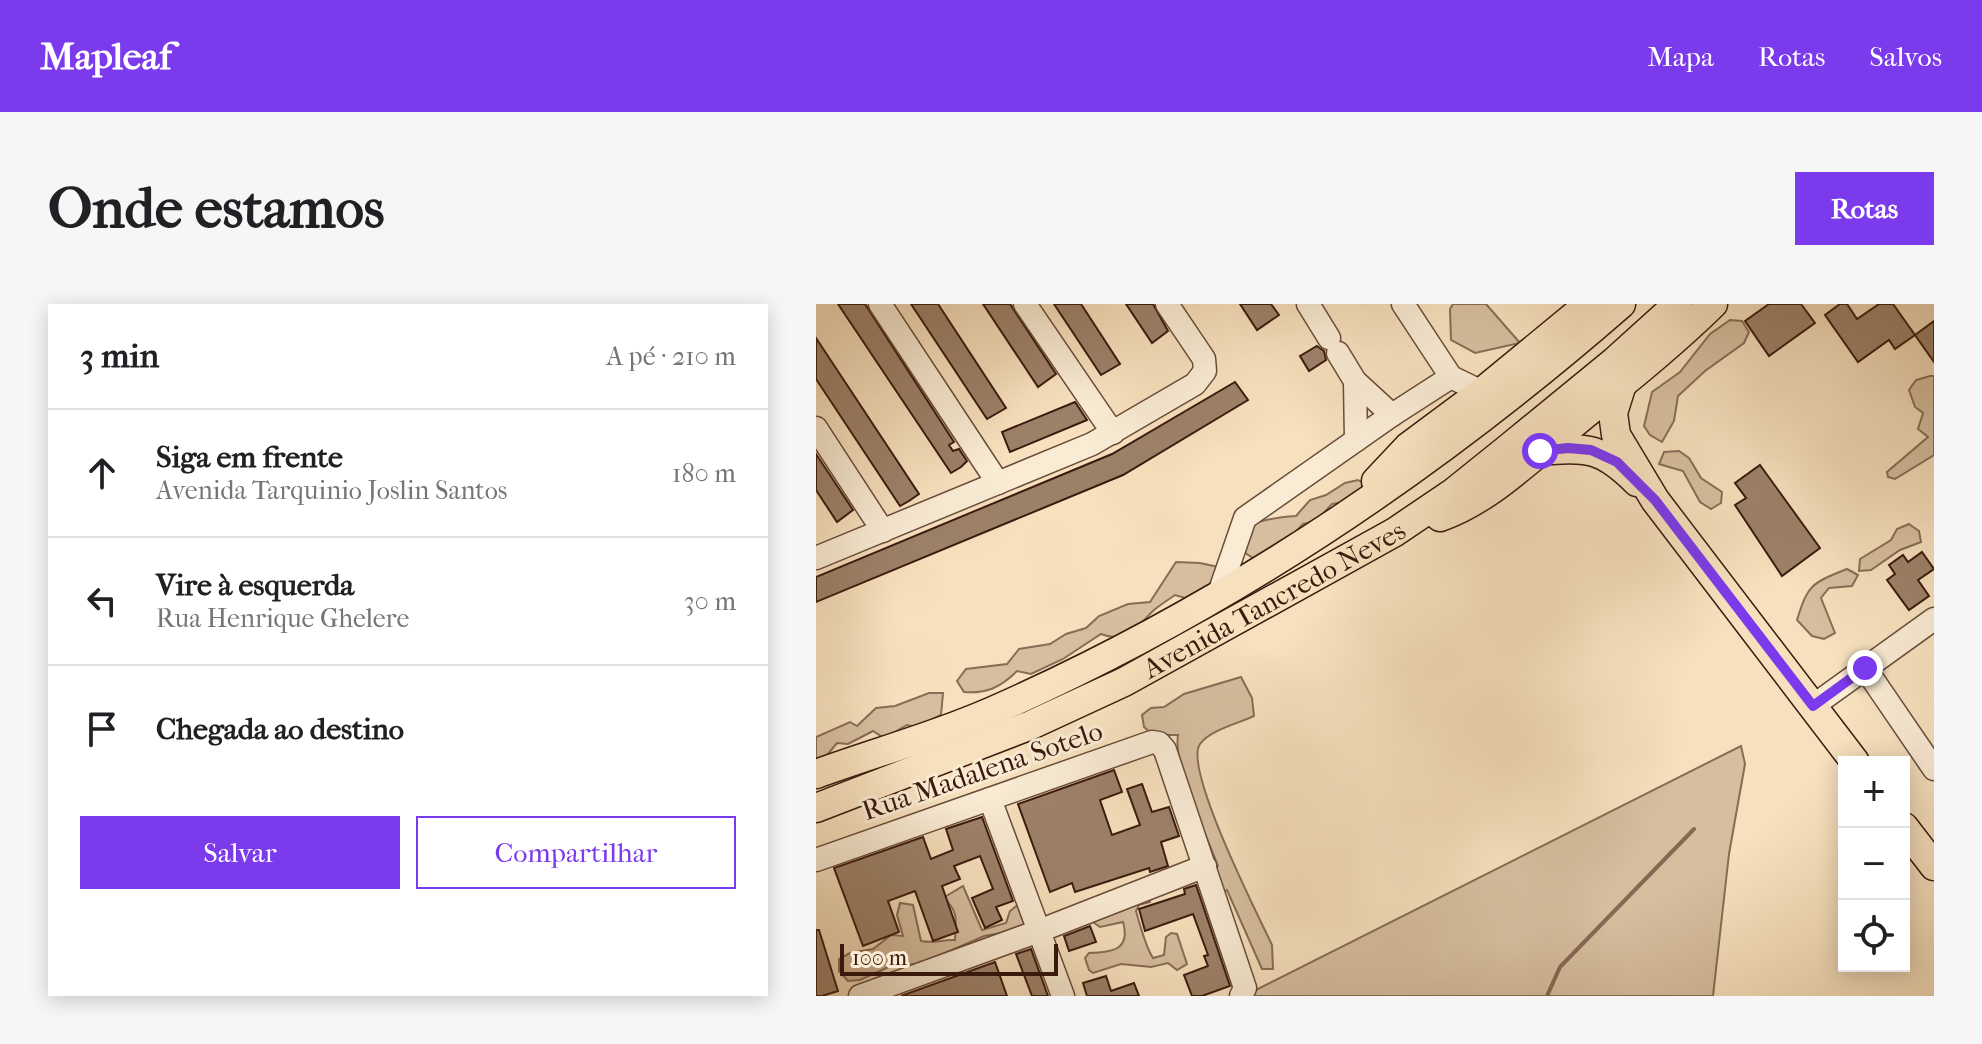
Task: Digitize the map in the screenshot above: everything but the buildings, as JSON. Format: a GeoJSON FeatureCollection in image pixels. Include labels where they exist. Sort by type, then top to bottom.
{"type":"FeatureCollection","features":[{"type":"Feature","properties":{"kind":"main road"},"geometry":{"type":"LineString","coordinates":[[1362,507],[1379,475],[1408,447],[1482,392],[1589,304]]}},
{"type":"Feature","properties":{"kind":"main road","name":"Avenida Tancredo Neves"},"geometry":{"type":"LineString","coordinates":[[816,774],[1002,707],[1217,599],[1362,507],[1621,304]]}},
{"type":"Feature","properties":{"kind":"main road","name":"Avenida Tancredo Neves"},"geometry":{"type":"LineString","coordinates":[[816,808],[1031,725],[1124,682],[1466,495],[1678,304]]}},
{"type":"Feature","properties":{"kind":"main road"},"geometry":{"type":"LineString","coordinates":[[1451,416],[1439,431],[1427,459],[1441,479],[1466,495],[1540,451],[1713,304]]}},
{"type":"Feature","properties":{"kind":"main road"},"geometry":{"type":"LineString","coordinates":[[1622,384],[1613,413],[1616,435],[1655,500],[1850,756]]}},
{"type":"Feature","properties":{"kind":"main road"},"geometry":{"type":"LineString","coordinates":[[1540,451],[1568,448],[1591,450],[1617,462],[1655,500]]}},
{"type":"Feature","properties":{"kind":"main road"},"geometry":{"type":"LineString","coordinates":[[1905,828],[1934,866]]}},
{"type":"Feature","properties":{"kind":"street"},"geometry":{"type":"LineString","coordinates":[[880,304],[998,483]]}},
{"type":"Feature","properties":{"kind":"street"},"geometry":{"type":"LineString","coordinates":[[1025,304],[1113,433]]}},
{"type":"Feature","properties":{"kind":"street"},"geometry":{"type":"LineString","coordinates":[[816,558],[1113,433],[1195,384],[1205,371],[1204,359],[1167,304]]}},
{"type":"Feature","properties":{"kind":"street"},"geometry":{"type":"LineString","coordinates":[[1308,304],[1355,381],[1392,415]]}},
{"type":"Feature","properties":{"kind":"street"},"geometry":{"type":"LineString","coordinates":[[1403,304],[1451,377],[1482,392]]}},
{"type":"Feature","properties":{"kind":"street"},"geometry":{"type":"LineString","coordinates":[[1217,599],[1245,518],[1451,377]]}},
{"type":"Feature","properties":{"kind":"street"},"geometry":{"type":"LineString","coordinates":[[1355,381],[1356,440]]}},
{"type":"Feature","properties":{"kind":"street"},"geometry":{"type":"LineString","coordinates":[[816,428],[883,531]]}},
{"type":"Feature","properties":{"kind":"street"},"geometry":{"type":"LineString","coordinates":[[1813,706],[1934,619]]}},
{"type":"Feature","properties":{"kind":"street"},"geometry":{"type":"LineString","coordinates":[[1865,668],[1934,769]]}},
{"type":"Feature","properties":{"kind":"street","name":"Rua Madalena Sotelo"},"geometry":{"type":"LineString","coordinates":[[816,860],[1152,742],[1159,743],[1165,750],[1205,866]]}},
{"type":"Feature","properties":{"kind":"street"},"geometry":{"type":"LineString","coordinates":[[990,799],[1063,996]]}},
{"type":"Feature","properties":{"kind":"street"},"geometry":{"type":"LineString","coordinates":[[860,996],[1205,866],[1243,992]]}},
{"type":"Feature","properties":{"kind":"shaded area"},"geometry":{"type":"Polygon","coordinates":[[[1453,304],[1486,304],[1520,343],[1475,353],[1451,340],[1450,309],[1453,304]]]}},
{"type":"Feature","properties":{"kind":"shaded area"},"geometry":{"type":"Polygon","coordinates":[[[1730,320],[1742,321],[1749,332],[1744,343],[1705,371],[1678,396],[1674,421],[1662,442],[1650,435],[1644,426],[1652,392],[1680,372],[1710,334],[1730,320]]]}},
{"type":"Feature","properties":{"kind":"shaded area"},"geometry":{"type":"Polygon","coordinates":[[[1934,376],[1934,455],[1895,479],[1888,477],[1887,472],[1928,437],[1918,429],[1923,413],[1915,407],[1909,390],[1916,380],[1934,376]]]}},
{"type":"Feature","properties":{"kind":"shaded area"},"geometry":{"type":"Polygon","coordinates":[[[1679,451],[1689,458],[1701,478],[1722,492],[1721,503],[1711,509],[1700,502],[1683,471],[1659,464],[1664,452],[1679,451]]]}},
{"type":"Feature","properties":{"kind":"shaded area"},"geometry":{"type":"Polygon","coordinates":[[[1358,480],[1365,484],[1353,501],[1332,504],[1316,521],[1303,524],[1286,542],[1256,560],[1227,541],[1259,522],[1296,516],[1310,500],[1358,480]]]}},
{"type":"Feature","properties":{"kind":"shaded area"},"geometry":{"type":"Polygon","coordinates":[[[1909,524],[1919,531],[1921,542],[1900,550],[1871,570],[1859,571],[1860,559],[1891,540],[1897,529],[1909,524]]]}},
{"type":"Feature","properties":{"kind":"shaded area"},"geometry":{"type":"Polygon","coordinates":[[[1176,562],[1223,568],[1214,593],[1192,600],[1175,595],[1131,632],[1118,637],[1101,634],[1063,659],[1031,674],[1017,671],[993,688],[964,692],[957,681],[966,669],[1007,664],[1019,649],[1050,644],[1066,634],[1086,628],[1099,616],[1128,604],[1150,602],[1176,562]]]}},
{"type":"Feature","properties":{"kind":"shaded area"},"geometry":{"type":"Polygon","coordinates":[[[1847,569],[1858,575],[1852,586],[1829,588],[1821,598],[1835,633],[1824,639],[1812,636],[1797,620],[1808,592],[1819,582],[1847,569]]]}},
{"type":"Feature","properties":{"kind":"shaded area"},"geometry":{"type":"Polygon","coordinates":[[[1241,677],[1252,698],[1254,716],[1205,739],[1200,744],[1198,758],[1202,781],[1224,842],[1272,945],[1273,969],[1262,969],[1227,890],[1224,892],[1203,886],[1218,866],[1185,782],[1178,735],[1153,735],[1144,727],[1142,715],[1151,708],[1164,707],[1184,694],[1241,677]]]}},
{"type":"Feature","properties":{"kind":"shaded area"},"geometry":{"type":"Polygon","coordinates":[[[929,693],[943,693],[941,715],[916,727],[907,725],[884,738],[873,731],[848,744],[837,743],[823,760],[816,758],[816,737],[850,722],[857,726],[876,708],[895,706],[929,693]]]}},
{"type":"Feature","properties":{"kind":"shaded area"},"geometry":{"type":"Polygon","coordinates":[[[1741,746],[1745,764],[1729,854],[1713,996],[1244,996],[1741,746]]]}},
{"type":"Feature","properties":{"kind":"shaded area"},"geometry":{"type":"Polygon","coordinates":[[[963,886],[982,930],[1006,923],[1010,911],[1019,904],[1031,922],[1007,932],[984,936],[920,964],[893,965],[860,980],[848,981],[839,971],[839,959],[850,953],[873,949],[891,935],[903,936],[897,915],[900,903],[913,905],[921,941],[955,940],[954,912],[943,898],[963,886]]]}},
{"type":"Feature","properties":{"kind":"shaded area"},"geometry":{"type":"Polygon","coordinates":[[[1149,895],[1150,902],[1139,905],[1136,911],[1153,958],[1164,955],[1166,937],[1171,933],[1177,934],[1187,964],[1177,970],[1168,963],[1151,967],[1121,964],[1093,973],[1089,970],[1085,958],[1089,953],[1117,948],[1122,944],[1125,932],[1123,922],[1100,927],[1090,920],[1149,895]]]}},
{"type":"Feature","properties":{"kind":"waterway"},"geometry":{"type":"LineString","coordinates":[[1547,996],[1560,967],[1694,829]]}},
{"type":"Feature","properties":{"kind":"route"},"geometry":{"type":"LineString","coordinates":[[1540,451],[1568,448],[1591,450],[1617,462],[1655,500],[1813,706],[1865,668]]}}]}
